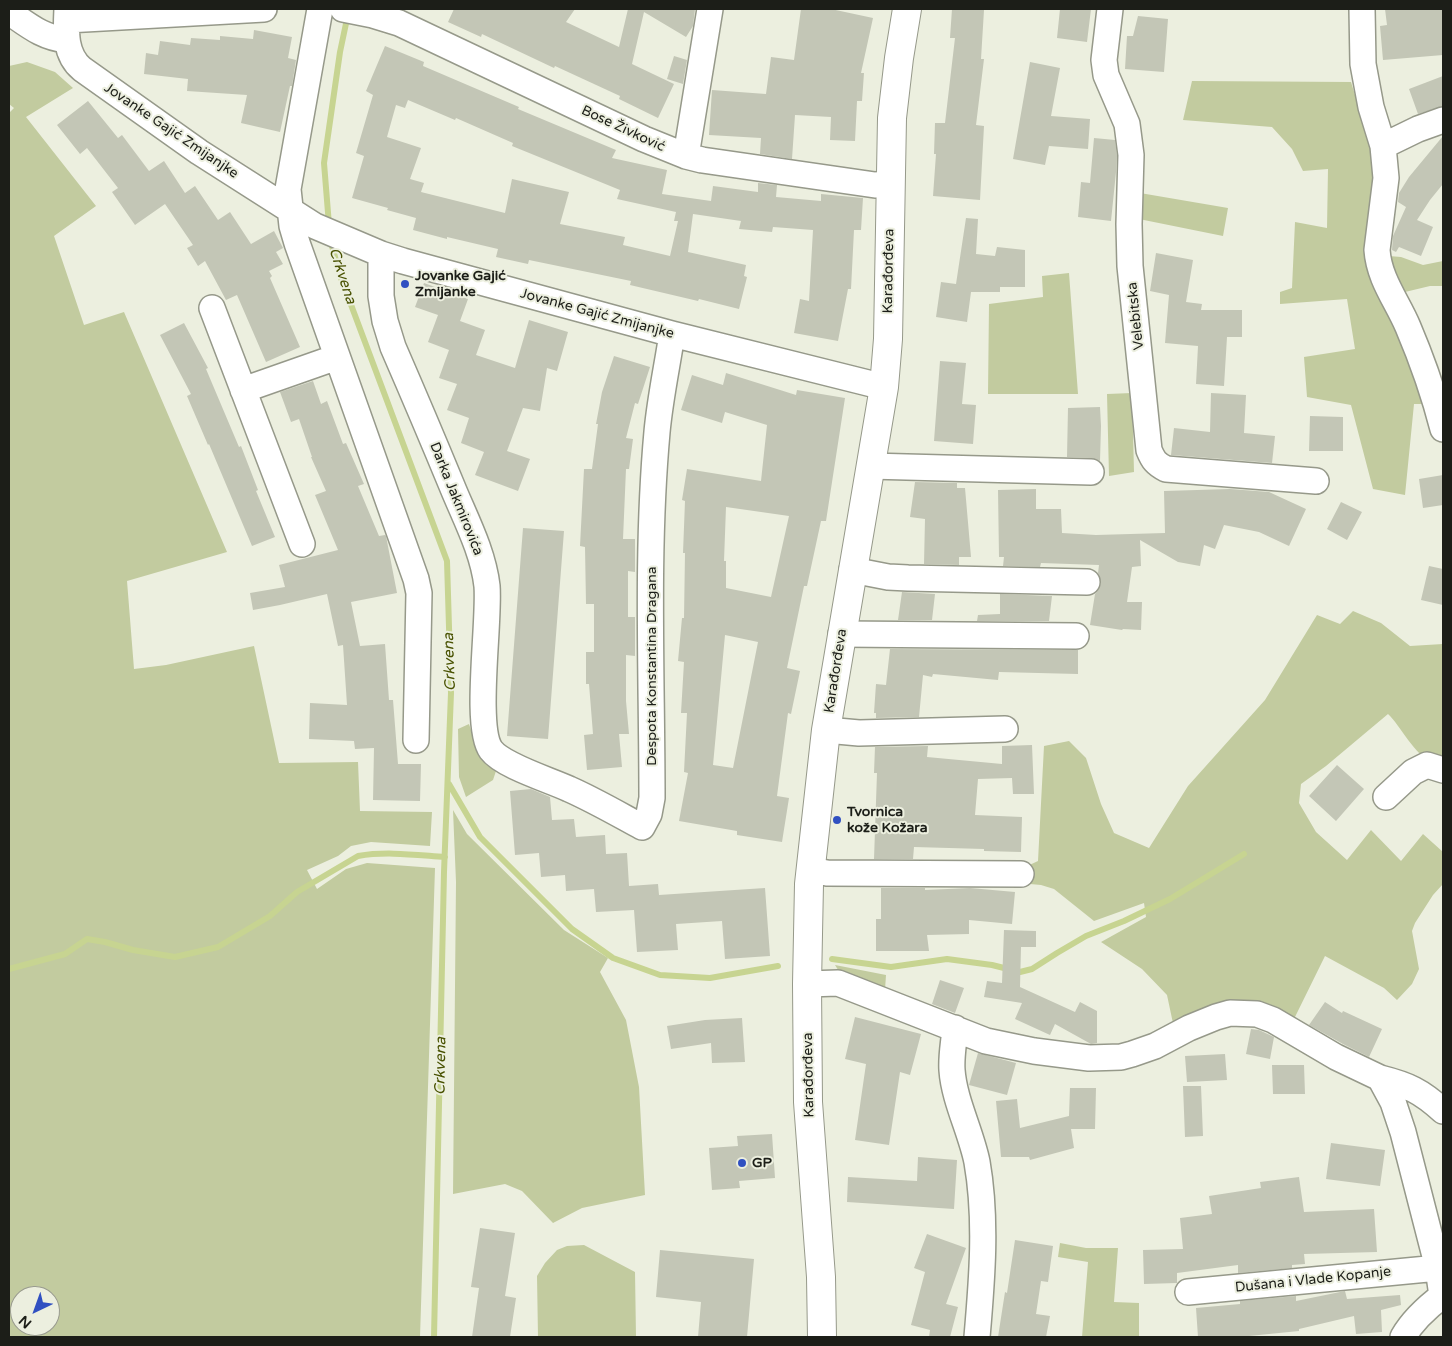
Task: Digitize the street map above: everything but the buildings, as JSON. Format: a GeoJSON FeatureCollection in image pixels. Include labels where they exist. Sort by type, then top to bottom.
{"type":"FeatureCollection","features":[{"type":"Feature","properties":{"kind":"main road","name":"Karađorđeva"},"geometry":{"type":"LineString","coordinates":[[822,1337],[821,1277],[808,1102],[807,984],[810,870],[826,730],[884,387],[888,339],[892,118],[907,9]]}},
{"type":"Feature","properties":{"kind":"street"},"geometry":{"type":"LineString","coordinates":[[9,12],[40,34],[54,39],[67,23],[264,9]]}},
{"type":"Feature","properties":{"kind":"street"},"geometry":{"type":"LineString","coordinates":[[320,9],[288,189],[290,210],[297,243],[413,570],[419,593],[416,740]]}},
{"type":"Feature","properties":{"kind":"street","name":"Bose Živković"},"geometry":{"type":"LineString","coordinates":[[342,9],[373,15],[425,34],[644,140],[686,156],[702,160],[875,185],[890,184]]}},
{"type":"Feature","properties":{"kind":"street"},"geometry":{"type":"LineString","coordinates":[[686,156],[710,9]]}},
{"type":"Feature","properties":{"kind":"street","name":"Velebitska"},"geometry":{"type":"LineString","coordinates":[[1110,9],[1104,60],[1106,75],[1127,124],[1131,155],[1130,266],[1149,450],[1152,458],[1157,464],[1166,468],[1316,482]]}},
{"type":"Feature","properties":{"kind":"street"},"geometry":{"type":"LineString","coordinates":[[1362,9],[1363,64],[1371,106],[1384,146],[1386,178],[1377,250],[1378,260],[1381,272],[1408,327],[1438,407],[1443,429]]}},
{"type":"Feature","properties":{"kind":"street","name":"Jovanke Gajić Zmijanjke"},"geometry":{"type":"LineString","coordinates":[[67,23],[72,59],[82,69],[199,152],[315,226],[343,239],[381,254],[672,334],[884,387]]}},
{"type":"Feature","properties":{"kind":"street"},"geometry":{"type":"LineString","coordinates":[[1384,146],[1418,129],[1443,120]]}},
{"type":"Feature","properties":{"kind":"street","name":"Darka Jakmirovića"},"geometry":{"type":"LineString","coordinates":[[381,254],[380,296],[393,347],[469,526],[483,570],[488,606],[483,717],[485,737],[492,751]]}},
{"type":"Feature","properties":{"kind":"street"},"geometry":{"type":"LineString","coordinates":[[212,308],[302,544]]}},
{"type":"Feature","properties":{"kind":"street","name":"Despota Konstantina Dragana"},"geometry":{"type":"LineString","coordinates":[[492,751],[504,760],[570,789],[642,827],[649,814],[652,798],[651,525],[657,430],[672,334]]}},
{"type":"Feature","properties":{"kind":"street"},"geometry":{"type":"LineString","coordinates":[[244,390],[337,357]]}},
{"type":"Feature","properties":{"kind":"street"},"geometry":{"type":"LineString","coordinates":[[870,466],[1090,472]]}},
{"type":"Feature","properties":{"kind":"street"},"geometry":{"type":"LineString","coordinates":[[852,570],[888,577],[1087,582]]}},
{"type":"Feature","properties":{"kind":"street"},"geometry":{"type":"LineString","coordinates":[[841,634],[1076,636]]}},
{"type":"Feature","properties":{"kind":"street"},"geometry":{"type":"LineString","coordinates":[[826,730],[859,733],[1005,729]]}},
{"type":"Feature","properties":{"kind":"street"},"geometry":{"type":"LineString","coordinates":[[1386,797],[1413,772],[1427,765],[1443,770]]}},
{"type":"Feature","properties":{"kind":"street"},"geometry":{"type":"LineString","coordinates":[[810,870],[827,873],[1021,874]]}},
{"type":"Feature","properties":{"kind":"street"},"geometry":{"type":"LineString","coordinates":[[807,984],[838,983],[986,1041],[1034,1051],[1089,1058],[1121,1057],[1155,1046],[1189,1028],[1230,1013],[1257,1014],[1273,1020],[1336,1057],[1380,1078],[1405,1084],[1441,1106]]}},
{"type":"Feature","properties":{"kind":"street"},"geometry":{"type":"LineString","coordinates":[[955,1028],[952,1071],[972,1141],[982,1201],[980,1301],[977,1337]]}},
{"type":"Feature","properties":{"kind":"street"},"geometry":{"type":"LineString","coordinates":[[1380,1078],[1393,1102],[1403,1132],[1438,1268],[1443,1299],[1422,1312],[1412,1322],[1403,1337]]}},
{"type":"Feature","properties":{"kind":"street","name":"Dušana i Vlade Kopanje"},"geometry":{"type":"LineString","coordinates":[[1188,1292],[1438,1268]]}},
{"type":"Feature","properties":{"kind":"green space"},"geometry":{"type":"Polygon","coordinates":[[[27,62],[55,72],[73,88],[26,117],[96,206],[54,236],[84,325],[124,312],[227,552],[127,581],[134,669],[166,665],[254,646],[279,763],[358,762],[360,811],[432,812],[430,846],[371,842],[351,846],[338,856],[307,870],[317,889],[346,869],[367,863],[435,868],[420,1337],[9,1337],[9,113],[14,108],[9,104],[9,66],[27,62]]]}},
{"type":"Feature","properties":{"kind":"green space"},"geometry":{"type":"Polygon","coordinates":[[[1192,81],[1351,82],[1372,151],[1375,183],[1373,220],[1430,404],[1414,404],[1405,495],[1373,489],[1351,405],[1307,397],[1304,357],[1355,349],[1347,299],[1280,304],[1280,292],[1292,288],[1295,222],[1327,228],[1328,169],[1303,171],[1292,149],[1272,127],[1183,120],[1192,81]]]}},
{"type":"Feature","properties":{"kind":"green space"},"geometry":{"type":"Polygon","coordinates":[[[1140,193],[1228,208],[1223,236],[1134,218],[1140,193]]]}},
{"type":"Feature","properties":{"kind":"green space"},"geometry":{"type":"Polygon","coordinates":[[[1389,256],[1401,257],[1423,265],[1443,261],[1443,286],[1430,286],[1405,292],[1395,280],[1389,256]]]}},
{"type":"Feature","properties":{"kind":"green space"},"geometry":{"type":"Polygon","coordinates":[[[1069,273],[1078,394],[988,394],[989,304],[1043,297],[1042,276],[1069,273]]]}},
{"type":"Feature","properties":{"kind":"green space"},"geometry":{"type":"Polygon","coordinates":[[[1132,393],[1134,472],[1109,476],[1107,394],[1132,393]]]}},
{"type":"Feature","properties":{"kind":"green space"},"geometry":{"type":"Polygon","coordinates":[[[1353,611],[1381,623],[1410,646],[1443,644],[1443,762],[1431,761],[1420,754],[1388,714],[1326,766],[1301,784],[1299,803],[1316,832],[1347,860],[1371,830],[1401,861],[1423,834],[1443,852],[1443,884],[1433,895],[1412,931],[1419,969],[1412,984],[1397,1000],[1384,988],[1325,956],[1294,1019],[1174,1028],[1167,995],[1142,969],[1101,942],[1146,917],[1144,903],[1094,921],[1054,889],[1030,884],[1023,868],[1038,861],[1044,746],[1069,741],[1086,758],[1101,804],[1114,833],[1149,848],[1188,786],[1265,700],[1317,615],[1340,624],[1353,611]]]}},
{"type":"Feature","properties":{"kind":"green space"},"geometry":{"type":"Polygon","coordinates":[[[469,724],[474,739],[498,765],[493,780],[466,797],[459,777],[458,729],[469,724]]]}},
{"type":"Feature","properties":{"kind":"green space"},"geometry":{"type":"Polygon","coordinates":[[[453,810],[467,834],[564,930],[608,958],[600,972],[626,1020],[639,1087],[645,1195],[582,1208],[553,1223],[522,1191],[505,1184],[453,1194],[456,882],[453,810]]]}},
{"type":"Feature","properties":{"kind":"green space"},"geometry":{"type":"Polygon","coordinates":[[[835,965],[886,975],[885,990],[840,973],[835,965]]]}},
{"type":"Feature","properties":{"kind":"green space"},"geometry":{"type":"Polygon","coordinates":[[[1060,1243],[1086,1248],[1118,1248],[1114,1302],[1139,1303],[1139,1337],[1082,1337],[1088,1262],[1058,1257],[1060,1243]]]}},
{"type":"Feature","properties":{"kind":"green space"},"geometry":{"type":"Polygon","coordinates":[[[584,1245],[635,1272],[636,1337],[538,1337],[537,1276],[545,1263],[557,1250],[567,1246],[584,1245]]]}},
{"type":"Feature","properties":{"kind":"waterway","name":"Crkvena"},"geometry":{"type":"LineString","coordinates":[[329,225],[324,163],[340,52],[348,14]]}},
{"type":"Feature","properties":{"kind":"waterway","name":"Crkvena"},"geometry":{"type":"LineString","coordinates":[[330,239],[341,278],[447,561],[451,693],[444,872],[434,1337]]}},
{"type":"Feature","properties":{"kind":"waterway"},"geometry":{"type":"LineString","coordinates":[[449,784],[480,837],[572,929],[613,958],[660,975],[710,978],[778,966]]}},
{"type":"Feature","properties":{"kind":"waterway"},"geometry":{"type":"LineString","coordinates":[[9,969],[65,954],[87,939],[133,950],[175,957],[218,947],[270,916],[297,892],[358,856],[412,854],[445,857]]}},
{"type":"Feature","properties":{"kind":"waterway"},"geometry":{"type":"LineString","coordinates":[[832,959],[891,967],[947,959],[992,965],[1020,972],[1032,969],[1086,936],[1124,921],[1170,899],[1244,854]]}},
{"type":"Feature","properties":{"kind":"place","name":"Jovanke Gajić Zmijanke"},"geometry":{"type":"Point","coordinates":[405,284]}},
{"type":"Feature","properties":{"kind":"place","name":"Tvornica kože Kožara"},"geometry":{"type":"Point","coordinates":[837,820]}},
{"type":"Feature","properties":{"kind":"place","name":"GP"},"geometry":{"type":"Point","coordinates":[742,1163]}}]}
